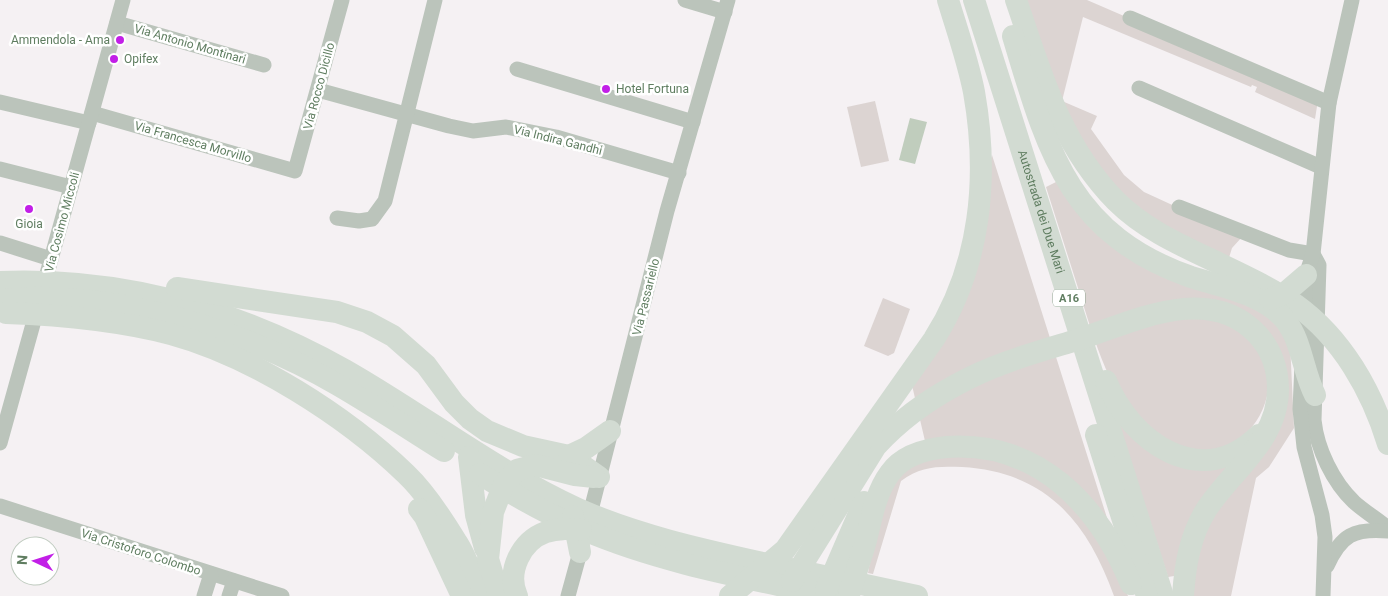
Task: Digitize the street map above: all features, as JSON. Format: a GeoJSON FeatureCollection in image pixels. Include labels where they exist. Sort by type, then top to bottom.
{"type":"FeatureCollection","features":[{"type":"Feature","properties":{"kind":"highway"},"geometry":{"type":"LineString","coordinates":[[748,596],[785,550],[946,319],[972,254],[980,176],[977,110],[970,76],[948,0]]}},
{"type":"Feature","properties":{"kind":"highway","name":"Autostrada dei Due Mari"},"geometry":{"type":"LineString","coordinates":[[958,0],[1147,596]]}},
{"type":"Feature","properties":{"kind":"highway"},"geometry":{"type":"LineString","coordinates":[[1003,0],[1044,136],[1068,185],[1085,208],[1106,229],[1149,258],[1172,270],[1260,300],[1275,310],[1286,322],[1295,337],[1315,395]]}},
{"type":"Feature","properties":{"kind":"highway"},"geometry":{"type":"LineString","coordinates":[[1016,0],[1056,112],[1080,158],[1098,181],[1136,218],[1199,254],[1277,292],[1309,315],[1354,366],[1362,380],[1388,444]]}},
{"type":"Feature","properties":{"kind":"highway"},"geometry":{"type":"LineString","coordinates":[[976,7],[1050,210],[1102,370],[1126,416],[1149,440],[1170,454],[1205,460],[1232,453],[1244,446],[1265,428],[1273,416]]}},
{"type":"Feature","properties":{"kind":"highway","name":"Autostrada dei Due Mari"},"geometry":{"type":"LineString","coordinates":[[976,7],[1164,596]]}},
{"type":"Feature","properties":{"kind":"highway"},"geometry":{"type":"LineString","coordinates":[[0,313],[44,288],[77,273],[337,312],[367,322],[393,336],[426,365],[454,403],[463,421],[467,438],[476,515],[498,596]]}},
{"type":"Feature","properties":{"kind":"highway"},"geometry":{"type":"LineString","coordinates":[[1260,300],[1274,298],[1285,293],[1306,275]]}},
{"type":"Feature","properties":{"kind":"highway"},"geometry":{"type":"LineString","coordinates":[[0,276],[44,288],[127,325],[172,335],[230,356],[282,382],[342,422],[407,475],[436,510],[458,543],[481,596]]}},
{"type":"Feature","properties":{"kind":"highway"},"geometry":{"type":"LineString","coordinates":[[0,282],[44,288],[143,293],[193,304],[274,333],[519,498],[584,530],[628,546],[720,572],[830,596]]}},
{"type":"Feature","properties":{"kind":"highway"},"geometry":{"type":"LineString","coordinates":[[0,300],[44,288]]}},
{"type":"Feature","properties":{"kind":"highway"},"geometry":{"type":"LineString","coordinates":[[783,596],[866,460],[888,433],[955,385],[990,368],[1029,354],[1173,311],[1192,308],[1220,311],[1238,318],[1261,338],[1272,357],[1278,391],[1273,416],[1260,445],[1214,499],[1200,522],[1186,562],[1183,596]]}},
{"type":"Feature","properties":{"kind":"highway"},"geometry":{"type":"LineString","coordinates":[[342,377],[509,474],[579,509],[638,533],[723,554],[917,596]]}},
{"type":"Feature","properties":{"kind":"highway"},"geometry":{"type":"LineString","coordinates":[[454,403],[478,425],[510,442],[537,450],[560,462],[599,477]]}},
{"type":"Feature","properties":{"kind":"highway"},"geometry":{"type":"LineString","coordinates":[[823,596],[884,452],[900,424]]}},
{"type":"Feature","properties":{"kind":"highway"},"geometry":{"type":"LineString","coordinates":[[488,559],[493,512],[504,484],[517,470],[560,462],[586,448],[610,431]]}},
{"type":"Feature","properties":{"kind":"highway"},"geometry":{"type":"LineString","coordinates":[[372,446],[425,517],[462,596]]}},
{"type":"Feature","properties":{"kind":"highway"},"geometry":{"type":"LineString","coordinates":[[848,596],[876,504],[890,473],[899,464],[922,451],[958,446],[1002,452],[1028,462],[1054,476],[1082,504],[1101,529],[1117,554],[1136,596]]}},
{"type":"Feature","properties":{"kind":"highway"},"geometry":{"type":"LineString","coordinates":[[560,462],[575,522],[580,552]]}},
{"type":"Feature","properties":{"kind":"highway"},"geometry":{"type":"LineString","coordinates":[[517,596],[513,578],[515,566],[520,554],[530,542],[547,532],[559,529],[584,530]]}},
{"type":"Feature","properties":{"kind":"highway"},"geometry":{"type":"LineString","coordinates":[[730,596],[785,550]]}},
{"type":"Feature","properties":{"kind":"street","name":"Via Cosimo Miccoli"},"geometry":{"type":"LineString","coordinates":[[0,443],[123,0]]}},
{"type":"Feature","properties":{"kind":"street","name":"Via Rocco Dicillo"},"geometry":{"type":"LineString","coordinates":[[295,171],[342,0]]}},
{"type":"Feature","properties":{"kind":"street"},"geometry":{"type":"LineString","coordinates":[[337,218],[359,221],[372,219],[385,201],[435,0]]}},
{"type":"Feature","properties":{"kind":"street"},"geometry":{"type":"LineString","coordinates":[[685,0],[726,6]]}},
{"type":"Feature","properties":{"kind":"street"},"geometry":{"type":"LineString","coordinates":[[1323,596],[1325,570],[1322,515],[1308,462],[1301,425],[1301,357],[1306,275],[1313,254],[1329,103],[1352,0]]}},
{"type":"Feature","properties":{"kind":"street","name":"Via Passariello"},"geometry":{"type":"LineString","coordinates":[[568,596],[679,173],[726,6]]}},
{"type":"Feature","properties":{"kind":"street"},"geometry":{"type":"LineString","coordinates":[[1130,18],[1329,103]]}},
{"type":"Feature","properties":{"kind":"street","name":"Via Antonio Montinari"},"geometry":{"type":"LineString","coordinates":[[117,23],[264,65]]}},
{"type":"Feature","properties":{"kind":"street"},"geometry":{"type":"LineString","coordinates":[[517,69],[693,122]]}},
{"type":"Feature","properties":{"kind":"street"},"geometry":{"type":"LineString","coordinates":[[1139,88],[1321,167]]}},
{"type":"Feature","properties":{"kind":"street","name":"Via Indira Gandhi"},"geometry":{"type":"LineString","coordinates":[[318,90],[473,131],[506,127],[556,137],[679,173]]}},
{"type":"Feature","properties":{"kind":"street","name":"Via Francesca Morvillo"},"geometry":{"type":"LineString","coordinates":[[0,102],[90,118],[295,171]]}},
{"type":"Feature","properties":{"kind":"street"},"geometry":{"type":"LineString","coordinates":[[0,168],[71,187]]}},
{"type":"Feature","properties":{"kind":"street"},"geometry":{"type":"LineString","coordinates":[[1179,207],[1289,250],[1313,254]]}},
{"type":"Feature","properties":{"kind":"street"},"geometry":{"type":"LineString","coordinates":[[0,243],[44,288]]}},
{"type":"Feature","properties":{"kind":"street"},"geometry":{"type":"LineString","coordinates":[[1313,254],[1319,265],[1315,428],[1321,450],[1332,471],[1354,502],[1388,529]]}},
{"type":"Feature","properties":{"kind":"street","name":"Via Cristoforo Colombo"},"geometry":{"type":"LineString","coordinates":[[0,506],[282,596]]}},
{"type":"Feature","properties":{"kind":"street"},"geometry":{"type":"LineString","coordinates":[[1325,570],[1336,546],[1348,536],[1370,529],[1388,529]]}},
{"type":"Feature","properties":{"kind":"street"},"geometry":{"type":"LineString","coordinates":[[204,596],[211,574]]}},
{"type":"Feature","properties":{"kind":"street"},"geometry":{"type":"LineString","coordinates":[[229,596],[234,581]]}},
{"type":"Feature","properties":{"kind":"shaded area"},"geometry":{"type":"Polygon","coordinates":[[[1025,0],[1087,0],[1318,100],[1315,119],[1255,92],[1257,87],[1252,85],[1251,87],[1083,17],[1062,101],[1097,116],[1091,129],[1124,175],[1144,192],[1242,237],[1232,248],[1228,261],[1151,222],[1116,195],[1096,171],[1080,146],[1066,118],[1025,0]]]}},
{"type":"Feature","properties":{"kind":"shaded area"},"geometry":{"type":"Polygon","coordinates":[[[875,101],[889,161],[861,167],[847,107],[875,101]]]}},
{"type":"Feature","properties":{"kind":"shaded area"},"geometry":{"type":"Polygon","coordinates":[[[910,118],[927,122],[915,164],[899,160],[910,118]]]}},
{"type":"Feature","properties":{"kind":"shaded area"},"geometry":{"type":"Polygon","coordinates":[[[992,155],[1108,521],[1068,482],[925,441],[911,381],[925,363],[992,155]]]}},
{"type":"Feature","properties":{"kind":"shaded area"},"geometry":{"type":"Polygon","coordinates":[[[1056,182],[1068,200],[1098,230],[1132,256],[1164,273],[1249,302],[1267,311],[1279,321],[1290,342],[1294,428],[1269,467],[1256,478],[1231,596],[1186,596],[1190,556],[1195,537],[1209,509],[1257,455],[1273,432],[1279,417],[1282,401],[1280,370],[1276,355],[1259,327],[1243,313],[1225,305],[1206,301],[1165,305],[1106,321],[1112,338],[1174,317],[1195,314],[1215,316],[1228,321],[1244,332],[1263,357],[1269,383],[1263,408],[1249,430],[1229,447],[1204,454],[1177,451],[1150,435],[1124,404],[1098,349],[1046,187],[1056,182]]]}},
{"type":"Feature","properties":{"kind":"shaded area"},"geometry":{"type":"Polygon","coordinates":[[[883,298],[910,309],[894,353],[888,356],[864,346],[883,298]]]}},
{"type":"Feature","properties":{"kind":"shaded area"},"geometry":{"type":"Polygon","coordinates":[[[1119,424],[1130,432],[1231,458],[1174,576],[1168,577],[1119,424]]]}},
{"type":"Feature","properties":{"kind":"shaded area"},"geometry":{"type":"Polygon","coordinates":[[[982,451],[1062,489],[1119,572],[1128,596],[1114,596],[1091,545],[1059,505],[1040,490],[1017,479],[992,471],[962,467],[930,468],[916,472],[901,481],[873,574],[868,573],[880,506],[903,464],[982,451]]]}},
{"type":"Feature","properties":{"kind":"place","name":"Ammendola - Ama"},"geometry":{"type":"Point","coordinates":[120,40]}},
{"type":"Feature","properties":{"kind":"place","name":"Opifex"},"geometry":{"type":"Point","coordinates":[114,59]}},
{"type":"Feature","properties":{"kind":"place","name":"Hotel Fortuna"},"geometry":{"type":"Point","coordinates":[606,89]}},
{"type":"Feature","properties":{"kind":"place","name":"Gioia"},"geometry":{"type":"Point","coordinates":[29,209]}}]}
